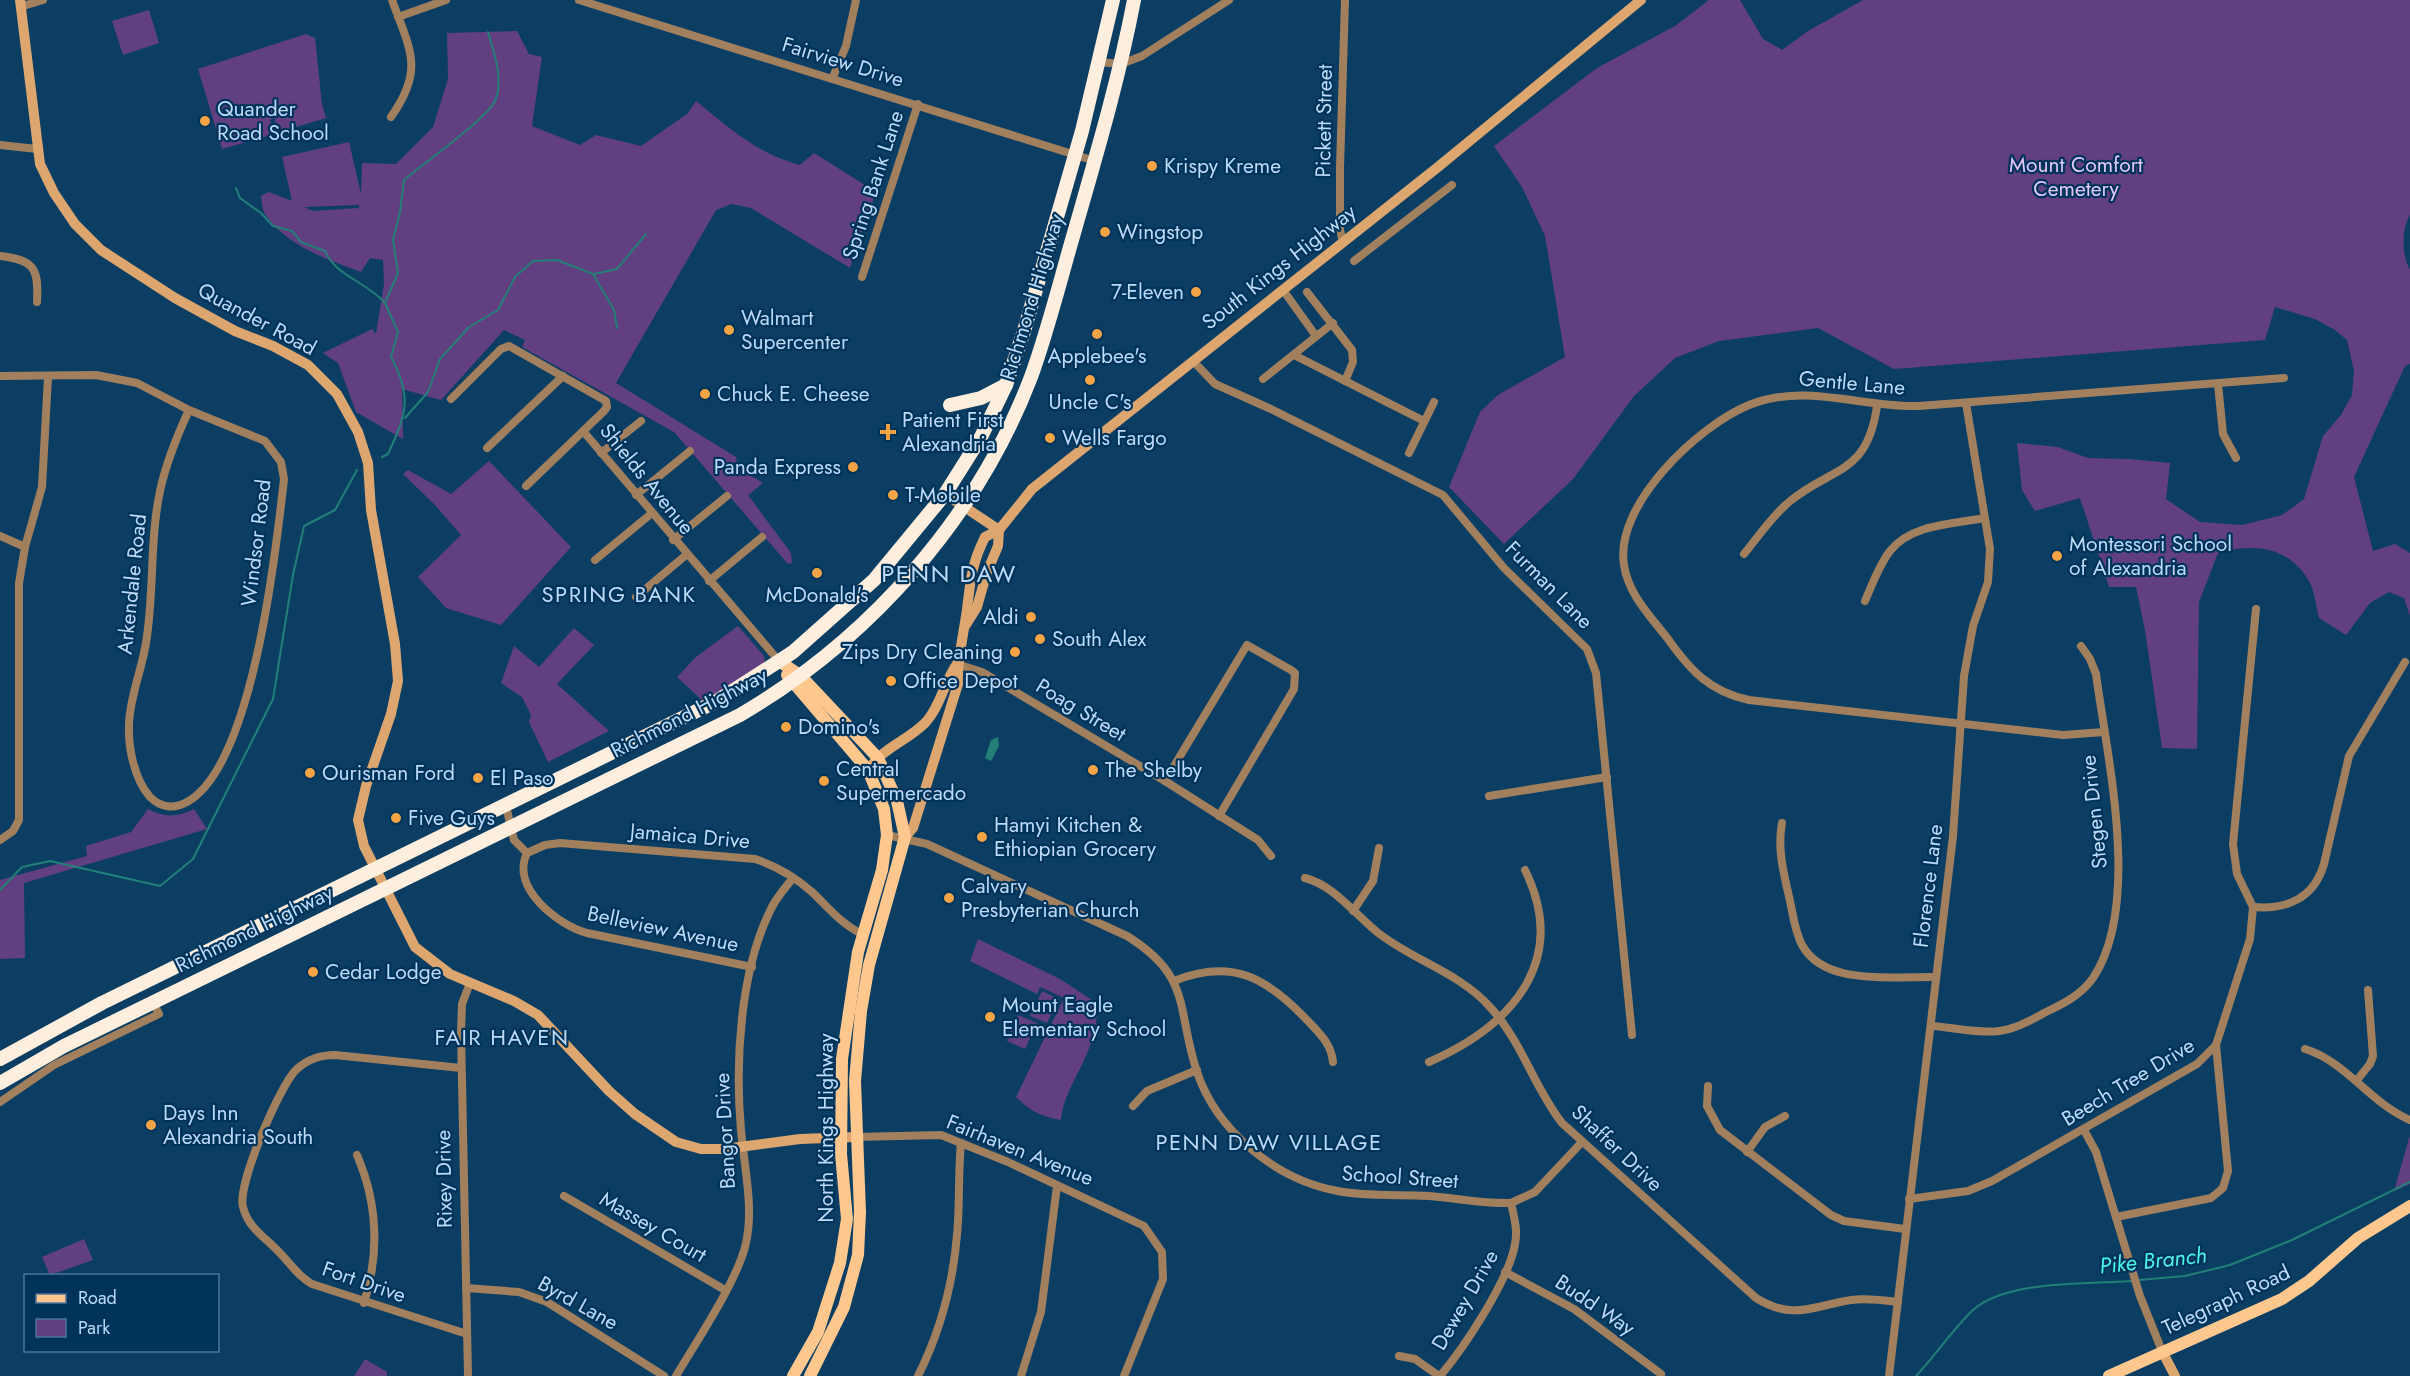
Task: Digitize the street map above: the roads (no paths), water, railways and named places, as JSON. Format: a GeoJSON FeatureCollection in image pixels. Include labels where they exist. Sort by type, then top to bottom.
{"type":"FeatureCollection","features":[{"type":"Feature","properties":{"kind":"highway","name":"Richmond Highway"},"geometry":{"type":"LineString","coordinates":[[0,1059],[102,1003],[376,871],[717,701],[816,634],[874,580],[945,495],[981,437],[1006,385],[1076,154],[1100,62],[1113,0]]}},
{"type":"Feature","properties":{"kind":"highway","name":"Richmond Highway"},"geometry":{"type":"LineString","coordinates":[[0,1083],[64,1046],[730,720],[796,679],[880,606],[916,568],[962,507],[1005,434],[1031,376],[1095,161],[1121,64],[1134,0]]}},
{"type":"Feature","properties":{"kind":"highway"},"geometry":{"type":"LineString","coordinates":[[950,405],[970,402],[1006,385]]}},
{"type":"Feature","properties":{"kind":"main road","name":"North Kings Highway"},"geometry":{"type":"LineString","coordinates":[[779,661],[878,758],[897,801],[905,837],[865,988],[856,1059],[856,1137],[860,1205],[858,1255],[844,1306],[810,1376]]}},
{"type":"Feature","properties":{"kind":"main road","name":"North Kings Highway"},"geometry":{"type":"LineString","coordinates":[[793,1376],[818,1332],[840,1263],[847,1219],[841,1138],[842,1059],[862,934],[882,870],[887,835],[884,809],[868,770],[796,679]]}},
{"type":"Feature","properties":{"kind":"main road","name":"Telegraph Road"},"geometry":{"type":"LineString","coordinates":[[2109,1376],[2282,1299],[2309,1281],[2358,1238],[2410,1206]]}},
{"type":"Feature","properties":{"kind":"street"},"geometry":{"type":"LineString","coordinates":[[20,4],[43,0]]}},
{"type":"Feature","properties":{"kind":"street"},"geometry":{"type":"LineString","coordinates":[[391,117],[405,97],[412,68],[392,0]]}},
{"type":"Feature","properties":{"kind":"street"},"geometry":{"type":"LineString","coordinates":[[398,17],[446,0]]}},
{"type":"Feature","properties":{"kind":"street","name":"Fairview Drive"},"geometry":{"type":"LineString","coordinates":[[579,0],[1095,161]]}},
{"type":"Feature","properties":{"kind":"street"},"geometry":{"type":"LineString","coordinates":[[834,78],[846,46],[856,0]]}},
{"type":"Feature","properties":{"kind":"street"},"geometry":{"type":"LineString","coordinates":[[1100,62],[1121,64],[1146,53],[1228,0]]}},
{"type":"Feature","properties":{"kind":"street","name":"Pickett Street"},"geometry":{"type":"LineString","coordinates":[[1343,242],[1340,230],[1340,168],[1345,0]]}},
{"type":"Feature","properties":{"kind":"street","name":"South Kings Highway"},"geometry":{"type":"LineString","coordinates":[[999,530],[1022,500],[1046,477],[1343,242],[1641,0]]}},
{"type":"Feature","properties":{"kind":"street","name":"Quander Road"},"geometry":{"type":"LineString","coordinates":[[20,4],[40,164],[68,216],[88,238],[111,256],[207,316],[250,339],[289,353],[308,365],[337,394],[358,432],[368,463],[371,510],[395,644],[398,681],[391,714],[359,815],[362,840],[384,889]]}},
{"type":"Feature","properties":{"kind":"street","name":"Spring Bank Lane"},"geometry":{"type":"LineString","coordinates":[[862,277],[918,104]]}},
{"type":"Feature","properties":{"kind":"street"},"geometry":{"type":"LineString","coordinates":[[0,145],[37,149]]}},
{"type":"Feature","properties":{"kind":"street"},"geometry":{"type":"LineString","coordinates":[[1354,261],[1452,185]]}},
{"type":"Feature","properties":{"kind":"street"},"geometry":{"type":"LineString","coordinates":[[0,256],[18,258],[34,269],[39,282],[37,302]]}},
{"type":"Feature","properties":{"kind":"street"},"geometry":{"type":"LineString","coordinates":[[1282,290],[1316,336]]}},
{"type":"Feature","properties":{"kind":"street"},"geometry":{"type":"LineString","coordinates":[[1307,292],[1333,323],[1354,355],[1345,381]]}},
{"type":"Feature","properties":{"kind":"street"},"geometry":{"type":"LineString","coordinates":[[1263,379],[1333,323]]}},
{"type":"Feature","properties":{"kind":"street","name":"Shields Avenue"},"geometry":{"type":"LineString","coordinates":[[451,399],[505,346],[514,348],[606,400],[607,407],[583,431],[708,581],[779,661]]}},
{"type":"Feature","properties":{"kind":"street"},"geometry":{"type":"LineString","coordinates":[[1294,356],[1424,422]]}},
{"type":"Feature","properties":{"kind":"street","name":"Furman Lane"},"geometry":{"type":"LineString","coordinates":[[1193,361],[1215,384],[1281,414],[1443,495],[1504,568],[1587,649],[1596,673],[1632,1035]]}},
{"type":"Feature","properties":{"kind":"street","name":"Windsor Road"},"geometry":{"type":"LineString","coordinates":[[0,376],[96,375],[122,379],[147,387],[189,410],[265,441],[281,462],[284,479],[264,625],[254,673],[220,764],[201,792],[183,805],[162,805],[151,797]]}},
{"type":"Feature","properties":{"kind":"street"},"geometry":{"type":"LineString","coordinates":[[487,448],[563,375]]}},
{"type":"Feature","properties":{"kind":"street"},"geometry":{"type":"LineString","coordinates":[[0,840],[13,831],[19,820],[17,612],[25,547],[42,487],[48,377]]}},
{"type":"Feature","properties":{"kind":"street","name":"Gentle Lane"},"geometry":{"type":"LineString","coordinates":[[2104,732],[2063,735],[1749,700],[1723,693],[1703,681],[1686,664],[1636,597],[1625,572],[1624,540],[1634,511],[1681,452],[1714,423],[1751,404],[1790,395],[1829,395],[1877,406],[1966,403],[2284,378]]}},
{"type":"Feature","properties":{"kind":"street"},"geometry":{"type":"LineString","coordinates":[[2218,384],[2223,434],[2236,458]]}},
{"type":"Feature","properties":{"kind":"street"},"geometry":{"type":"LineString","coordinates":[[1409,453],[1434,402]]}},
{"type":"Feature","properties":{"kind":"street","name":"Florence Lane"},"geometry":{"type":"LineString","coordinates":[[1889,1376],[1953,836],[1967,652],[1989,572],[1990,549],[1966,403]]}},
{"type":"Feature","properties":{"kind":"street"},"geometry":{"type":"LineString","coordinates":[[1744,554],[1787,504],[1808,489],[1838,474],[1856,458],[1870,435],[1877,406]]}},
{"type":"Feature","properties":{"kind":"street","name":"Arkendale Road"},"geometry":{"type":"LineString","coordinates":[[151,797],[134,763],[129,739],[130,717],[148,635],[160,492],[175,442],[189,410]]}},
{"type":"Feature","properties":{"kind":"street"},"geometry":{"type":"LineString","coordinates":[[601,453],[641,421]]}},
{"type":"Feature","properties":{"kind":"street"},"geometry":{"type":"LineString","coordinates":[[526,486],[583,431]]}},
{"type":"Feature","properties":{"kind":"street"},"geometry":{"type":"LineString","coordinates":[[636,495],[690,451]]}},
{"type":"Feature","properties":{"kind":"street"},"geometry":{"type":"LineString","coordinates":[[945,495],[999,530]]}},
{"type":"Feature","properties":{"kind":"street"},"geometry":{"type":"LineString","coordinates":[[674,540],[726,496]]}},
{"type":"Feature","properties":{"kind":"street"},"geometry":{"type":"LineString","coordinates":[[596,560],[652,513]]}},
{"type":"Feature","properties":{"kind":"street"},"geometry":{"type":"LineString","coordinates":[[1865,601],[1889,552],[1904,538],[1922,530],[1984,518]]}},
{"type":"Feature","properties":{"kind":"street","name":"North Kings Highway"},"geometry":{"type":"LineString","coordinates":[[905,837],[912,828],[958,684],[957,664],[965,626],[968,586],[978,549],[985,537],[999,530]]}},
{"type":"Feature","properties":{"kind":"street","name":"North Kings Highway"},"geometry":{"type":"LineString","coordinates":[[965,626],[977,607],[998,546],[999,530]]}},
{"type":"Feature","properties":{"kind":"street"},"geometry":{"type":"LineString","coordinates":[[0,537],[25,547]]}},
{"type":"Feature","properties":{"kind":"street"},"geometry":{"type":"LineString","coordinates":[[708,581],[762,537]]}},
{"type":"Feature","properties":{"kind":"street"},"geometry":{"type":"LineString","coordinates":[[636,597],[686,555]]}},
{"type":"Feature","properties":{"kind":"street"},"geometry":{"type":"LineString","coordinates":[[2256,609],[2233,844],[2237,874],[2253,907],[2271,909],[2291,904],[2303,897],[2318,881],[2349,756],[2405,662]]}},
{"type":"Feature","properties":{"kind":"street"},"geometry":{"type":"LineString","coordinates":[[1165,781],[1247,645],[1292,670],[1295,673],[1295,683],[1219,816]]}},
{"type":"Feature","properties":{"kind":"street","name":"Stegen Drive"},"geometry":{"type":"LineString","coordinates":[[1931,1026],[1989,1032],[2012,1028],[2075,997],[2092,979],[2110,934],[2119,864],[2117,824],[2093,664],[2081,646]]}},
{"type":"Feature","properties":{"kind":"street","name":"North Kings Highway"},"geometry":{"type":"LineString","coordinates":[[868,770],[878,758],[909,738],[925,723],[936,705],[946,678],[957,664]]}},
{"type":"Feature","properties":{"kind":"street","name":"Poag Street"},"geometry":{"type":"LineString","coordinates":[[957,664],[986,674],[1165,781],[1258,840],[1271,856]]}},
{"type":"Feature","properties":{"kind":"street"},"geometry":{"type":"LineString","coordinates":[[1488,796],[1607,777]]}},
{"type":"Feature","properties":{"kind":"street","name":"Belleview Avenue"},"geometry":{"type":"LineString","coordinates":[[506,806],[516,843],[526,853],[522,864],[531,890],[547,913],[567,926],[587,933],[752,967]]}},
{"type":"Feature","properties":{"kind":"street"},"geometry":{"type":"LineString","coordinates":[[1782,823],[1778,846],[1798,934],[1803,946],[1815,961],[1843,974],[1936,978]]}},
{"type":"Feature","properties":{"kind":"street","name":"School Street"},"geometry":{"type":"LineString","coordinates":[[887,835],[905,837],[927,844],[1127,936],[1153,953],[1174,981],[1185,1013],[1197,1070],[1210,1097],[1238,1137],[1268,1162],[1300,1179],[1346,1193],[1511,1203]]}},
{"type":"Feature","properties":{"kind":"street","name":"Jamaica Drive"},"geometry":{"type":"LineString","coordinates":[[526,853],[545,845],[560,843],[744,857],[770,864],[793,878],[837,918],[862,934]]}},
{"type":"Feature","properties":{"kind":"street"},"geometry":{"type":"LineString","coordinates":[[1353,911],[1373,881],[1379,848]]}},
{"type":"Feature","properties":{"kind":"street"},"geometry":{"type":"LineString","coordinates":[[1429,1062],[1465,1046],[1499,1018],[1522,993],[1540,952],[1540,909],[1525,870]]}},
{"type":"Feature","properties":{"kind":"street","name":"Bangor Drive"},"geometry":{"type":"LineString","coordinates":[[676,1376],[725,1290],[746,1242],[748,1211],[742,1146],[739,1065],[752,967],[770,911],[793,878]]}},
{"type":"Feature","properties":{"kind":"street","name":"Shaffer Drive"},"geometry":{"type":"LineString","coordinates":[[1305,878],[1323,884],[1378,933],[1469,988],[1499,1018],[1519,1044],[1552,1111],[1582,1142],[1748,1293],[1764,1304],[1777,1309],[1800,1312],[1859,1299],[1898,1302]]}},
{"type":"Feature","properties":{"kind":"street","name":"Fairhaven Avenue"},"geometry":{"type":"LineString","coordinates":[[384,889],[415,947],[441,969],[514,1001],[538,1015],[609,1091],[668,1137],[700,1149],[856,1137],[936,1134],[961,1143],[1141,1224],[1151,1233],[1162,1252],[1164,1269],[1161,1288],[1124,1376]]}},
{"type":"Feature","properties":{"kind":"street","name":"Beech Tree Drive"},"geometry":{"type":"LineString","coordinates":[[1909,1199],[1976,1188],[2084,1130],[2197,1064],[2216,1045],[2247,950],[2253,907]]}},
{"type":"Feature","properties":{"kind":"street"},"geometry":{"type":"LineString","coordinates":[[1174,981],[1199,973],[1220,970],[1240,973],[1262,981],[1284,996],[1323,1037],[1331,1051],[1333,1062]]}},
{"type":"Feature","properties":{"kind":"street","name":"Rixey Drive"},"geometry":{"type":"LineString","coordinates":[[468,1376],[461,1068],[462,1004],[470,983]]}},
{"type":"Feature","properties":{"kind":"street"},"geometry":{"type":"LineString","coordinates":[[2356,1080],[2370,1064],[2373,1056],[2368,990]]}},
{"type":"Feature","properties":{"kind":"street"},"geometry":{"type":"LineString","coordinates":[[0,1102],[54,1065],[159,1014],[153,1002]]}},
{"type":"Feature","properties":{"kind":"street"},"geometry":{"type":"LineString","coordinates":[[2116,1217],[2211,1198],[2223,1188],[2228,1171],[2216,1045]]}},
{"type":"Feature","properties":{"kind":"street"},"geometry":{"type":"LineString","coordinates":[[2305,1049],[2328,1057],[2392,1110],[2410,1120]]}},
{"type":"Feature","properties":{"kind":"street","name":"Fort Drive"},"geometry":{"type":"LineString","coordinates":[[461,1068],[335,1055],[315,1058],[299,1067],[288,1080],[248,1170],[242,1189],[242,1202],[252,1227],[304,1280],[319,1288],[364,1303],[467,1334]]}},
{"type":"Feature","properties":{"kind":"street"},"geometry":{"type":"LineString","coordinates":[[1133,1106],[1147,1091],[1197,1070]]}},
{"type":"Feature","properties":{"kind":"street"},"geometry":{"type":"LineString","coordinates":[[1708,1086],[1707,1106],[1714,1122],[1726,1136],[1836,1218],[1905,1229]]}},
{"type":"Feature","properties":{"kind":"street"},"geometry":{"type":"LineString","coordinates":[[1747,1152],[1765,1127],[1785,1116]]}},
{"type":"Feature","properties":{"kind":"street"},"geometry":{"type":"LineString","coordinates":[[2084,1130],[2094,1146],[2139,1290],[2162,1351],[2175,1376]]}},
{"type":"Feature","properties":{"kind":"street"},"geometry":{"type":"LineString","coordinates":[[1511,1203],[1535,1192],[1582,1142]]}},
{"type":"Feature","properties":{"kind":"street"},"geometry":{"type":"LineString","coordinates":[[918,1376],[938,1326],[951,1278],[957,1233],[961,1143]]}},
{"type":"Feature","properties":{"kind":"street"},"geometry":{"type":"LineString","coordinates":[[357,1155],[372,1196],[375,1221],[375,1252],[364,1303]]}},
{"type":"Feature","properties":{"kind":"street"},"geometry":{"type":"LineString","coordinates":[[1021,1376],[1041,1312],[1049,1268],[1057,1186]]}},
{"type":"Feature","properties":{"kind":"street","name":"Massey Court"},"geometry":{"type":"LineString","coordinates":[[564,1196],[725,1290]]}},
{"type":"Feature","properties":{"kind":"street","name":"Dewey Drive"},"geometry":{"type":"LineString","coordinates":[[1440,1376],[1465,1345],[1505,1272],[1516,1238],[1511,1203]]}},
{"type":"Feature","properties":{"kind":"street","name":"Budd Way"},"geometry":{"type":"LineString","coordinates":[[1505,1272],[1574,1309],[1661,1374]]}},
{"type":"Feature","properties":{"kind":"street","name":"Byrd Lane"},"geometry":{"type":"LineString","coordinates":[[466,1288],[519,1292],[547,1302],[664,1376]]}},
{"type":"Feature","properties":{"kind":"street"},"geometry":{"type":"LineString","coordinates":[[1399,1356],[1415,1359],[1440,1376]]}},
{"type":"Feature","properties":{"kind":"waterway"},"geometry":{"type":"LineString","coordinates":[[382,457],[388,454],[403,417],[404,406],[402,384],[391,357],[398,332],[385,303],[398,273],[393,240],[400,212],[404,180],[480,119],[495,101],[499,84],[488,32]]}},
{"type":"Feature","properties":{"kind":"waterway"},"geometry":{"type":"LineString","coordinates":[[236,188],[240,198],[261,213],[273,226],[292,231],[301,242],[325,251],[336,267],[384,302]]}},
{"type":"Feature","properties":{"kind":"waterway"},"geometry":{"type":"LineString","coordinates":[[594,274],[617,269],[646,234]]}},
{"type":"Feature","properties":{"kind":"waterway"},"geometry":{"type":"LineString","coordinates":[[405,418],[428,392],[440,359],[469,327],[498,310],[515,277],[533,261],[557,260],[593,274],[614,310],[617,328]]}},
{"type":"Feature","properties":{"kind":"waterway"},"geometry":{"type":"LineString","coordinates":[[0,890],[22,867],[50,861],[160,886],[193,859],[273,699],[293,575],[304,526],[335,510],[357,470]]}},
{"type":"Feature","properties":{"kind":"waterway","name":"Pike Branch"},"geometry":{"type":"LineString","coordinates":[[2139,1280],[2185,1276],[2230,1265],[2292,1240],[2410,1182]]}},
{"type":"Feature","properties":{"kind":"waterway","name":"Pike Branch"},"geometry":{"type":"LineString","coordinates":[[1916,1376],[1965,1318],[1988,1300],[2006,1293],[2049,1285],[2133,1281]]}},
{"type":"Feature","properties":{"kind":"place","name":"Quander Road School"},"geometry":{"type":"Point","coordinates":[205,121]}},
{"type":"Feature","properties":{"kind":"place","name":"Krispy Kreme"},"geometry":{"type":"Point","coordinates":[1152,166]}},
{"type":"Feature","properties":{"kind":"place","name":"Wingstop"},"geometry":{"type":"Point","coordinates":[1105,232]}},
{"type":"Feature","properties":{"kind":"place","name":"7-Eleven"},"geometry":{"type":"Point","coordinates":[1196,292]}},
{"type":"Feature","properties":{"kind":"place","name":"Walmart Supercenter"},"geometry":{"type":"Point","coordinates":[729,330]}},
{"type":"Feature","properties":{"kind":"place","name":"Applebee's"},"geometry":{"type":"Point","coordinates":[1097,334]}},
{"type":"Feature","properties":{"kind":"place","name":"Uncle C's"},"geometry":{"type":"Point","coordinates":[1090,380]}},
{"type":"Feature","properties":{"kind":"place","name":"Chuck E. Cheese"},"geometry":{"type":"Point","coordinates":[705,394]}},
{"type":"Feature","properties":{"kind":"place","name":"Patient First Alexandria"},"geometry":{"type":"Point","coordinates":[888,432]}},
{"type":"Feature","properties":{"kind":"place","name":"Wells Fargo"},"geometry":{"type":"Point","coordinates":[1050,438]}},
{"type":"Feature","properties":{"kind":"place","name":"Panda Express"},"geometry":{"type":"Point","coordinates":[853,467]}},
{"type":"Feature","properties":{"kind":"place","name":"T-Mobile"},"geometry":{"type":"Point","coordinates":[893,495]}},
{"type":"Feature","properties":{"kind":"place","name":"Montessori School of Alexandria"},"geometry":{"type":"Point","coordinates":[2057,556]}},
{"type":"Feature","properties":{"kind":"place","name":"McDonald's"},"geometry":{"type":"Point","coordinates":[817,573]}},
{"type":"Feature","properties":{"kind":"place","name":"Aldi"},"geometry":{"type":"Point","coordinates":[1031,617]}},
{"type":"Feature","properties":{"kind":"place","name":"South Alex"},"geometry":{"type":"Point","coordinates":[1040,639]}},
{"type":"Feature","properties":{"kind":"place","name":"Zips Dry Cleaning"},"geometry":{"type":"Point","coordinates":[1015,652]}},
{"type":"Feature","properties":{"kind":"place","name":"Office Depot"},"geometry":{"type":"Point","coordinates":[891,681]}},
{"type":"Feature","properties":{"kind":"place","name":"Domino's"},"geometry":{"type":"Point","coordinates":[786,727]}},
{"type":"Feature","properties":{"kind":"place","name":"The Shelby"},"geometry":{"type":"Point","coordinates":[1093,770]}},
{"type":"Feature","properties":{"kind":"place","name":"Ourisman Ford"},"geometry":{"type":"Point","coordinates":[310,773]}},
{"type":"Feature","properties":{"kind":"place","name":"El Paso"},"geometry":{"type":"Point","coordinates":[478,778]}},
{"type":"Feature","properties":{"kind":"place","name":"Central Supermercado"},"geometry":{"type":"Point","coordinates":[824,781]}},
{"type":"Feature","properties":{"kind":"place","name":"Five Guys"},"geometry":{"type":"Point","coordinates":[396,818]}},
{"type":"Feature","properties":{"kind":"place","name":"Hamyi Kitchen & Ethiopian Grocery"},"geometry":{"type":"Point","coordinates":[982,837]}},
{"type":"Feature","properties":{"kind":"place","name":"Calvary Presbyterian Church"},"geometry":{"type":"Point","coordinates":[949,898]}},
{"type":"Feature","properties":{"kind":"place","name":"Cedar Lodge"},"geometry":{"type":"Point","coordinates":[313,972]}},
{"type":"Feature","properties":{"kind":"place","name":"Mount Eagle Elementary School"},"geometry":{"type":"Point","coordinates":[990,1017]}},
{"type":"Feature","properties":{"kind":"place","name":"Days Inn Alexandria South"},"geometry":{"type":"Point","coordinates":[151,1125]}},
{"type":"Feature","properties":{"kind":"district","name":"PENN DAW"},"geometry":{"type":"Point","coordinates":[949,573]}},
{"type":"Feature","properties":{"kind":"district","name":"SPRING BANK"},"geometry":{"type":"Point","coordinates":[619,594]}},
{"type":"Feature","properties":{"kind":"district","name":"FAIR HAVEN"},"geometry":{"type":"Point","coordinates":[502,1037]}},
{"type":"Feature","properties":{"kind":"district","name":"PENN DAW VILLAGE"},"geometry":{"type":"Point","coordinates":[1269,1142]}},
{"type":"Feature","properties":{"kind":"park label","name":"Mount Comfort Cemetery"},"geometry":{"type":"Point","coordinates":[2076,177]}}]}
